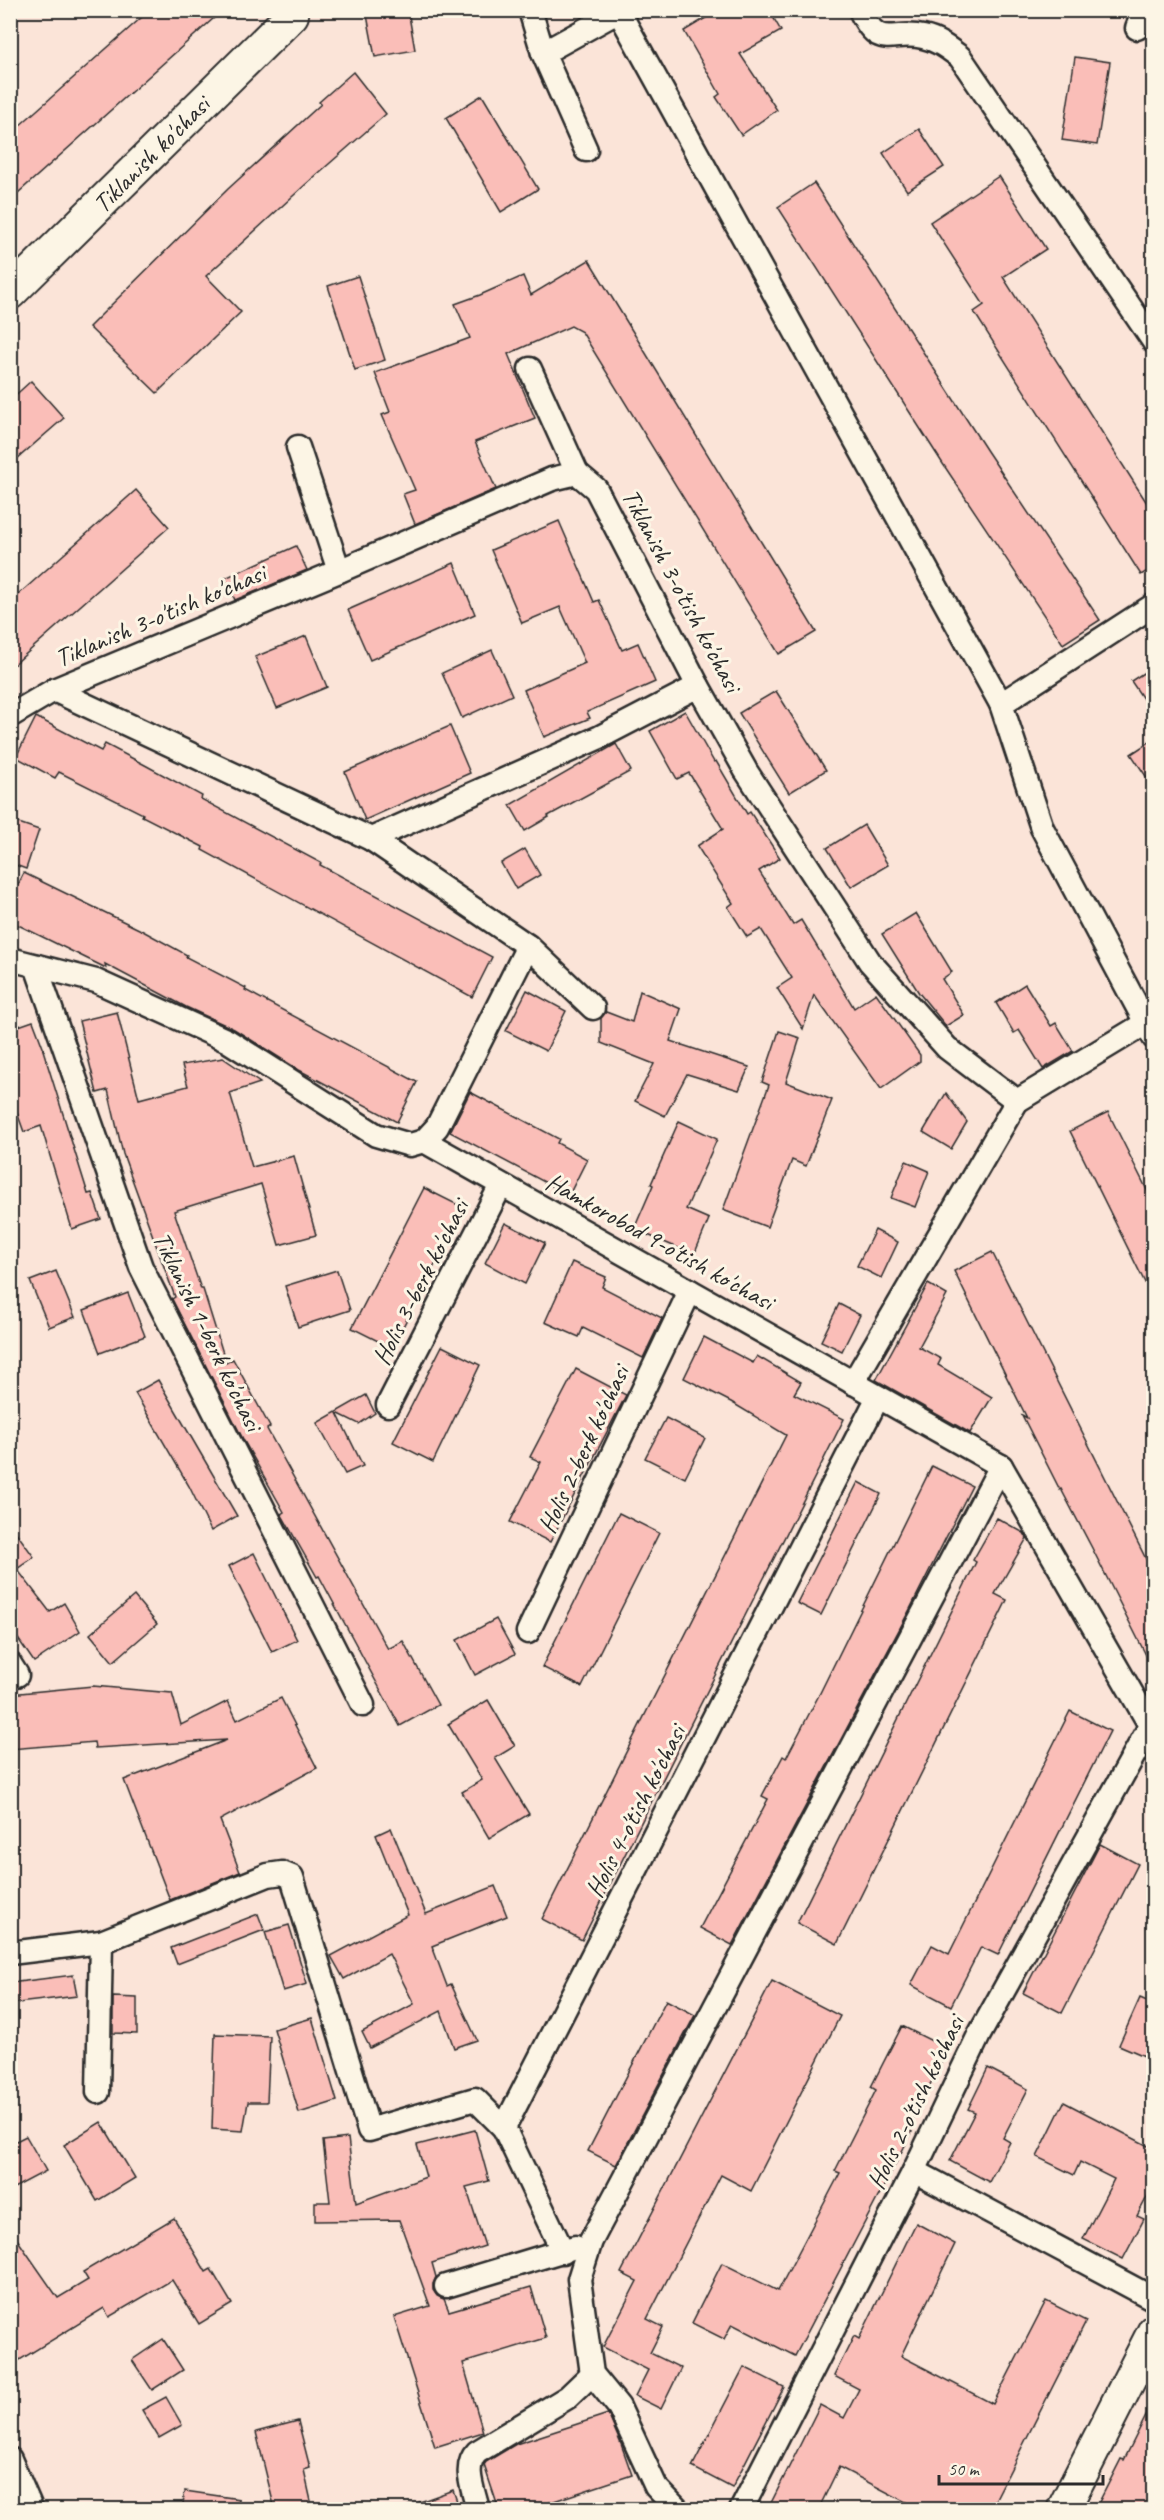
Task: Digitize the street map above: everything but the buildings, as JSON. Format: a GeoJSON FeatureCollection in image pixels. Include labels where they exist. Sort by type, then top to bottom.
{"type":"FeatureCollection","features":[{"type":"Feature","properties":{"kind":"street"},"geometry":{"type":"LineString","coordinates":[[530,10],[543,53],[586,150]]}},
{"type":"Feature","properties":{"kind":"street"},"geometry":{"type":"LineString","coordinates":[[860,10],[868,28],[884,37],[920,36],[941,42],[960,57],[1154,342]]}},
{"type":"Feature","properties":{"kind":"street"},"geometry":{"type":"LineString","coordinates":[[543,53],[620,11],[1001,704],[1042,828],[1150,1030],[1017,1101],[853,1383]]}},
{"type":"Feature","properties":{"kind":"street","name":"Tiklanish ko'chasi"},"geometry":{"type":"LineString","coordinates":[[10,293],[294,13]]}},
{"type":"Feature","properties":{"kind":"street"},"geometry":{"type":"LineString","coordinates":[[530,369],[577,473]]}},
{"type":"Feature","properties":{"kind":"street"},"geometry":{"type":"LineString","coordinates":[[298,447],[339,571]]}},
{"type":"Feature","properties":{"kind":"street","name":"Tiklanish 3-o'tish ko'chasi"},"geometry":{"type":"LineString","coordinates":[[10,716],[54,690],[552,479],[577,473],[596,489],[698,686],[746,771],[870,962],[947,1048],[1017,1101]]}},
{"type":"Feature","properties":{"kind":"street"},"geometry":{"type":"LineString","coordinates":[[1001,704],[1154,605]]}},
{"type":"Feature","properties":{"kind":"street"},"geometry":{"type":"LineString","coordinates":[[371,839],[600,737],[698,686]]}},
{"type":"Feature","properties":{"kind":"street"},"geometry":{"type":"LineString","coordinates":[[54,690],[371,839],[528,946],[593,1008]]}},
{"type":"Feature","properties":{"kind":"street"},"geometry":{"type":"LineString","coordinates":[[424,1141],[437,1127],[528,946]]}},
{"type":"Feature","properties":{"kind":"street","name":"Hamkorobod 9-o'tish ko'chasi"},"geometry":{"type":"LineString","coordinates":[[10,959],[96,981],[228,1041],[376,1135],[410,1145],[424,1141],[1001,1466]]}},
{"type":"Feature","properties":{"kind":"street","name":"Tiklanish 1-berk ko'chasi"},"geometry":{"type":"LineString","coordinates":[[36,966],[141,1267],[363,1705]]}},
{"type":"Feature","properties":{"kind":"street","name":"Holis 3-berk ko'chasi"},"geometry":{"type":"LineString","coordinates":[[388,1405],[501,1185]]}},
{"type":"Feature","properties":{"kind":"street","name":"Holis 2-berk ko'chasi"},"geometry":{"type":"LineString","coordinates":[[528,1632],[690,1291]]}},
{"type":"Feature","properties":{"kind":"street","name":"Holis 4-o'tish ko'chasi"},"geometry":{"type":"LineString","coordinates":[[504,2128],[878,1397]]}},
{"type":"Feature","properties":{"kind":"street"},"geometry":{"type":"LineString","coordinates":[[1001,1466],[1152,1729]]}},
{"type":"Feature","properties":{"kind":"street"},"geometry":{"type":"LineString","coordinates":[[678,2510],[656,2487],[619,2407],[592,2374],[579,2279],[591,2241],[1001,1466]]}},
{"type":"Feature","properties":{"kind":"street","name":"Holis 2-o'tish ko'chasi"},"geometry":{"type":"LineString","coordinates":[[741,2510],[914,2171],[979,2035],[1152,1729]]}},
{"type":"Feature","properties":{"kind":"street"},"geometry":{"type":"LineString","coordinates":[[10,1953],[101,1942],[268,1875],[282,1873],[292,1877],[369,2130],[475,2099],[504,2128],[563,2252]]}},
{"type":"Feature","properties":{"kind":"street"},"geometry":{"type":"LineString","coordinates":[[98,2092],[101,1942]]}},
{"type":"Feature","properties":{"kind":"street"},"geometry":{"type":"LineString","coordinates":[[914,2171],[1154,2299]]}},
{"type":"Feature","properties":{"kind":"street"},"geometry":{"type":"LineString","coordinates":[[446,2286],[563,2252],[591,2241]]}},
{"type":"Feature","properties":{"kind":"street"},"geometry":{"type":"LineString","coordinates":[[1063,2510],[1154,2331]]}},
{"type":"Feature","properties":{"kind":"street"},"geometry":{"type":"LineString","coordinates":[[478,2510],[469,2469],[471,2458],[477,2452],[568,2397],[592,2374]]}},
{"type":"Feature","properties":{"kind":"street"},"geometry":{"type":"LineString","coordinates":[[10,2459],[32,2510]]}}]}
